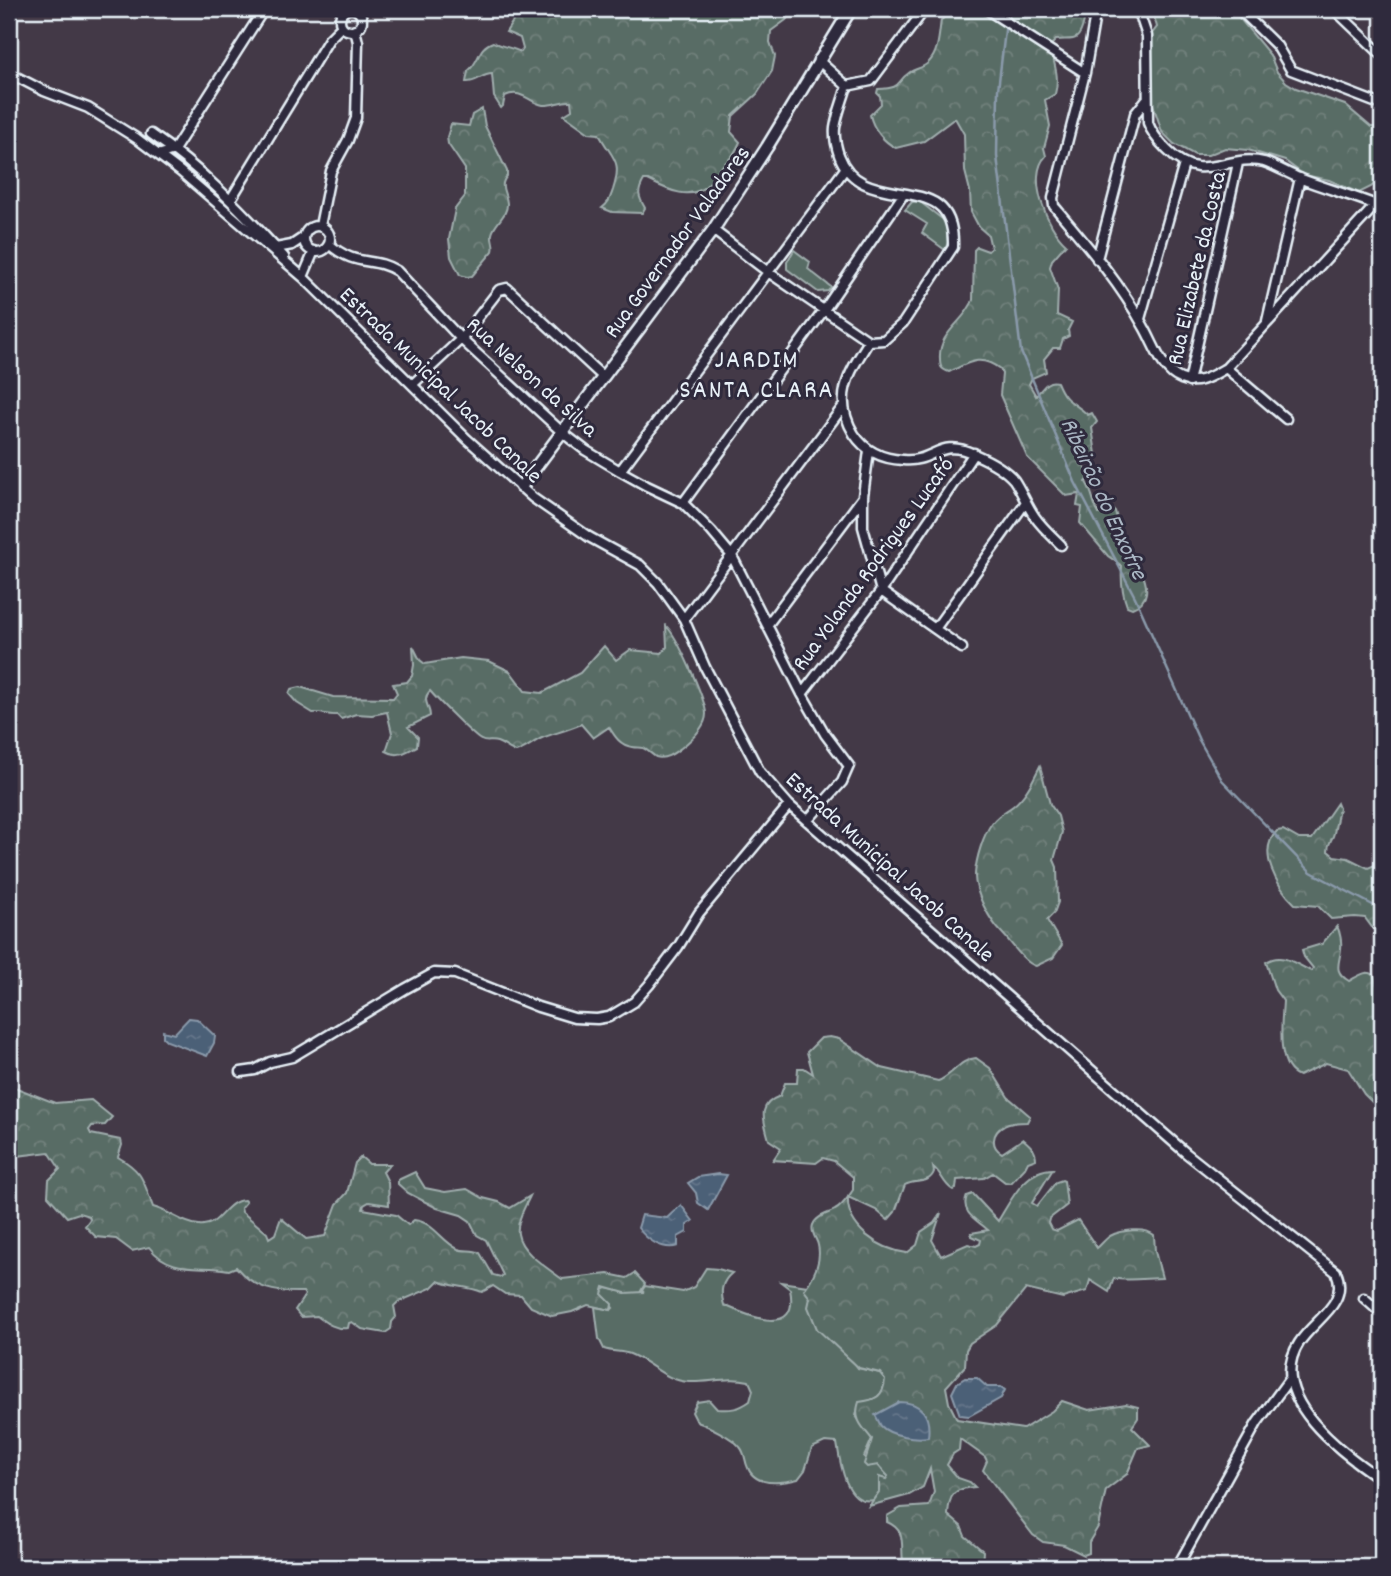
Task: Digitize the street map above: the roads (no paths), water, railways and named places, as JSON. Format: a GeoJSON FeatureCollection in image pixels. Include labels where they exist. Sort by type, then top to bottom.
{"type":"FeatureCollection","features":[{"type":"Feature","properties":{"kind":"street"},"geometry":{"type":"LineString","coordinates":[[158,155],[174,149],[264,9]]}},
{"type":"Feature","properties":{"kind":"street","name":"Rua Governador Valadares"},"geometry":{"type":"LineString","coordinates":[[521,487],[713,230],[851,9]]}},
{"type":"Feature","properties":{"kind":"street"},"geometry":{"type":"LineString","coordinates":[[847,86],[871,81],[925,9]]}},
{"type":"Feature","properties":{"kind":"street"},"geometry":{"type":"LineString","coordinates":[[986,9],[1085,74]]}},
{"type":"Feature","properties":{"kind":"street"},"geometry":{"type":"LineString","coordinates":[[1096,9],[1085,74],[1054,206],[1097,259],[1140,319],[1172,375],[1189,382],[1205,380],[1226,368],[1379,202],[1300,178],[1261,161],[1247,160],[1208,169],[1184,164],[1162,145],[1150,130],[1146,100],[1147,36],[1138,9]]}},
{"type":"Feature","properties":{"kind":"street"},"geometry":{"type":"LineString","coordinates":[[1239,9],[1277,46],[1290,70],[1382,105]]}},
{"type":"Feature","properties":{"kind":"street"},"geometry":{"type":"LineString","coordinates":[[1334,9],[1382,55]]}},
{"type":"Feature","properties":{"kind":"street"},"geometry":{"type":"LineString","coordinates":[[346,10],[362,13],[361,25],[355,30],[348,31],[342,26],[340,19],[346,10]]}},
{"type":"Feature","properties":{"kind":"street"},"geometry":{"type":"LineString","coordinates":[[231,199],[328,39],[342,26]]}},
{"type":"Feature","properties":{"kind":"street"},"geometry":{"type":"LineString","coordinates":[[320,226],[331,171],[348,140],[356,118],[358,43],[355,30]]}},
{"type":"Feature","properties":{"kind":"street"},"geometry":{"type":"LineString","coordinates":[[818,60],[847,86]]}},
{"type":"Feature","properties":{"kind":"street","name":"Estrada Municipal Jacob Canale"},"geometry":{"type":"LineString","coordinates":[[9,73],[88,108],[158,155],[303,277],[467,439],[521,487],[589,537],[639,565],[658,583],[684,619],[705,667],[760,772],[789,805],[1186,1153],[1336,1272],[1339,1297],[1299,1343],[1291,1363],[1290,1378]]}},
{"type":"Feature","properties":{"kind":"street"},"geometry":{"type":"LineString","coordinates":[[713,230],[768,272],[869,341],[884,340],[891,336],[903,323],[953,247],[953,232],[946,213],[925,197],[878,189],[857,180],[845,169],[836,146],[835,131],[847,86]]}},
{"type":"Feature","properties":{"kind":"street"},"geometry":{"type":"LineString","coordinates":[[1097,259],[1135,114],[1146,100]]}},
{"type":"Feature","properties":{"kind":"street"},"geometry":{"type":"LineString","coordinates":[[151,134],[174,149],[231,199],[303,277],[314,251]]}},
{"type":"Feature","properties":{"kind":"street","name":"Rua Elizabete da Costa"},"geometry":{"type":"LineString","coordinates":[[1189,382],[1238,163]]}},
{"type":"Feature","properties":{"kind":"street"},"geometry":{"type":"LineString","coordinates":[[1140,319],[1184,164]]}},
{"type":"Feature","properties":{"kind":"street"},"geometry":{"type":"LineString","coordinates":[[621,471],[845,169]]}},
{"type":"Feature","properties":{"kind":"street"},"geometry":{"type":"LineString","coordinates":[[1267,324],[1300,178]]}},
{"type":"Feature","properties":{"kind":"street"},"geometry":{"type":"LineString","coordinates":[[683,503],[824,310],[902,195]]}},
{"type":"Feature","properties":{"kind":"street"},"geometry":{"type":"LineString","coordinates":[[276,248],[292,246],[304,237],[307,229],[320,226],[328,231],[329,244],[323,251],[314,251],[306,246],[304,237]]}},
{"type":"Feature","properties":{"kind":"street","name":"Rua Nelson da Silva"},"geometry":{"type":"LineString","coordinates":[[329,244],[340,254],[354,260],[387,265],[397,271],[461,339],[563,433],[585,450],[683,503],[732,556],[802,694],[825,734],[849,766],[842,782],[807,821]]}},
{"type":"Feature","properties":{"kind":"street"},"geometry":{"type":"LineString","coordinates":[[413,384],[461,339],[499,290],[507,288],[602,376]]}},
{"type":"Feature","properties":{"kind":"street"},"geometry":{"type":"LineString","coordinates":[[869,341],[851,370],[842,408],[848,425],[859,442],[869,451],[904,460],[926,456],[948,447],[974,453],[1013,479],[1037,520],[1061,545]]}},
{"type":"Feature","properties":{"kind":"street"},"geometry":{"type":"LineString","coordinates":[[1226,368],[1286,419]]}},
{"type":"Feature","properties":{"kind":"street"},"geometry":{"type":"LineString","coordinates":[[684,619],[842,408]]}},
{"type":"Feature","properties":{"kind":"street"},"geometry":{"type":"LineString","coordinates":[[869,451],[863,496],[863,527],[881,591],[962,648]]}},
{"type":"Feature","properties":{"kind":"street","name":"Rua Yolanda Rodrigues Lucafó"},"geometry":{"type":"LineString","coordinates":[[802,694],[881,591],[974,453]]}},
{"type":"Feature","properties":{"kind":"street"},"geometry":{"type":"LineString","coordinates":[[768,624],[863,496]]}},
{"type":"Feature","properties":{"kind":"street"},"geometry":{"type":"LineString","coordinates":[[935,629],[1026,502]]}},
{"type":"Feature","properties":{"kind":"street"},"geometry":{"type":"LineString","coordinates":[[844,524],[863,527]]}},
{"type":"Feature","properties":{"kind":"street"},"geometry":{"type":"LineString","coordinates":[[241,1072],[292,1057],[434,974],[455,974],[538,1007],[574,1018],[609,1017],[634,1002],[649,985],[678,947],[699,913],[789,805]]}},
{"type":"Feature","properties":{"kind":"street"},"geometry":{"type":"LineString","coordinates":[[1364,1298],[1382,1314]]}},
{"type":"Feature","properties":{"kind":"street"},"geometry":{"type":"LineString","coordinates":[[1290,1378],[1293,1390],[1307,1416],[1358,1464],[1382,1480]]}},
{"type":"Feature","properties":{"kind":"street"},"geometry":{"type":"LineString","coordinates":[[1177,1567],[1257,1423],[1290,1378]]}},
{"type":"Feature","properties":{"kind":"water"},"geometry":{"type":"Polygon","coordinates":[[[189,1018],[197,1019],[215,1036],[207,1056],[163,1037],[163,1031],[174,1034],[189,1018]]]}},
{"type":"Feature","properties":{"kind":"water"},"geometry":{"type":"Polygon","coordinates":[[[727,1175],[708,1210],[698,1203],[696,1193],[688,1183],[698,1177],[727,1175]]]}},
{"type":"Feature","properties":{"kind":"water"},"geometry":{"type":"Polygon","coordinates":[[[681,1205],[693,1221],[687,1225],[687,1232],[678,1237],[678,1246],[667,1247],[656,1243],[638,1228],[642,1215],[667,1218],[681,1205]]]}},
{"type":"Feature","properties":{"kind":"water"},"geometry":{"type":"Polygon","coordinates":[[[965,1378],[977,1378],[987,1387],[1001,1387],[1005,1390],[1001,1398],[969,1416],[960,1415],[952,1393],[957,1383],[965,1378]]]}},
{"type":"Feature","properties":{"kind":"water"},"geometry":{"type":"Polygon","coordinates":[[[899,1402],[914,1405],[923,1412],[928,1423],[928,1437],[903,1436],[881,1426],[875,1415],[899,1402]]]}},
{"type":"Feature","properties":{"kind":"waterway","name":"Ribeirão do Enxofre"},"geometry":{"type":"LineString","coordinates":[[1013,9],[1006,22],[998,90],[997,156],[1021,352],[1075,482],[1135,597],[1199,740],[1222,780],[1311,872],[1382,910]]}},
{"type":"Feature","properties":{"kind":"district","name":"JARDIM SANTA CLARA"},"geometry":{"type":"Point","coordinates":[757,373]}}]}
